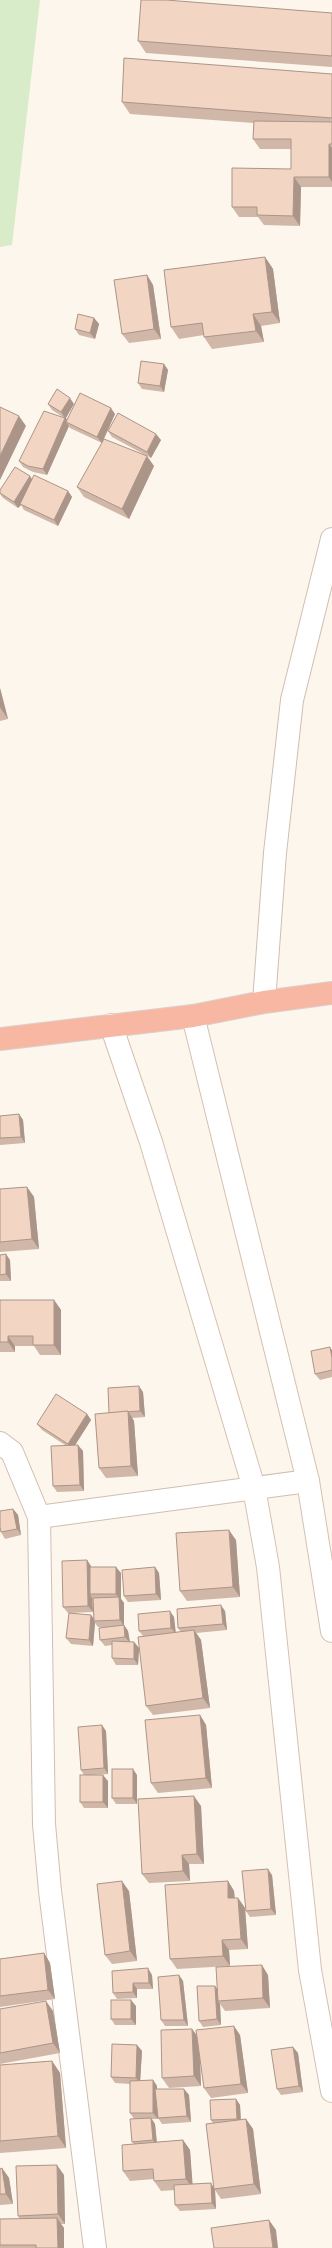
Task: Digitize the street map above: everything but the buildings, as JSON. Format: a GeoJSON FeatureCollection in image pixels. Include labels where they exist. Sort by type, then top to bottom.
{"type":"FeatureCollection","features":[{"type":"Feature","properties":{"kind":"highway"},"geometry":{"type":"LineString","coordinates":[[0,1039],[193,1016],[264,1002],[332,994]]}},
{"type":"Feature","properties":{"kind":"street"},"geometry":{"type":"LineString","coordinates":[[264,1002],[275,853],[292,700],[332,539]]}},
{"type":"Feature","properties":{"kind":"street"},"geometry":{"type":"LineString","coordinates":[[193,1016],[308,1480],[332,1631]]}},
{"type":"Feature","properties":{"kind":"street"},"geometry":{"type":"LineString","coordinates":[[111,1025],[150,1142],[254,1488],[268,1567],[310,1970],[332,2091]]}},
{"type":"Feature","properties":{"kind":"street"},"geometry":{"type":"LineString","coordinates":[[0,1443],[12,1452],[38,1517],[44,1824],[50,1891],[95,2248]]}},
{"type":"Feature","properties":{"kind":"street"},"geometry":{"type":"LineString","coordinates":[[38,1517],[308,1480]]}},
{"type":"Feature","properties":{"kind":"green space"},"geometry":{"type":"Polygon","coordinates":[[[0,0],[40,0],[12,245],[0,247],[0,0]]]}}]}
